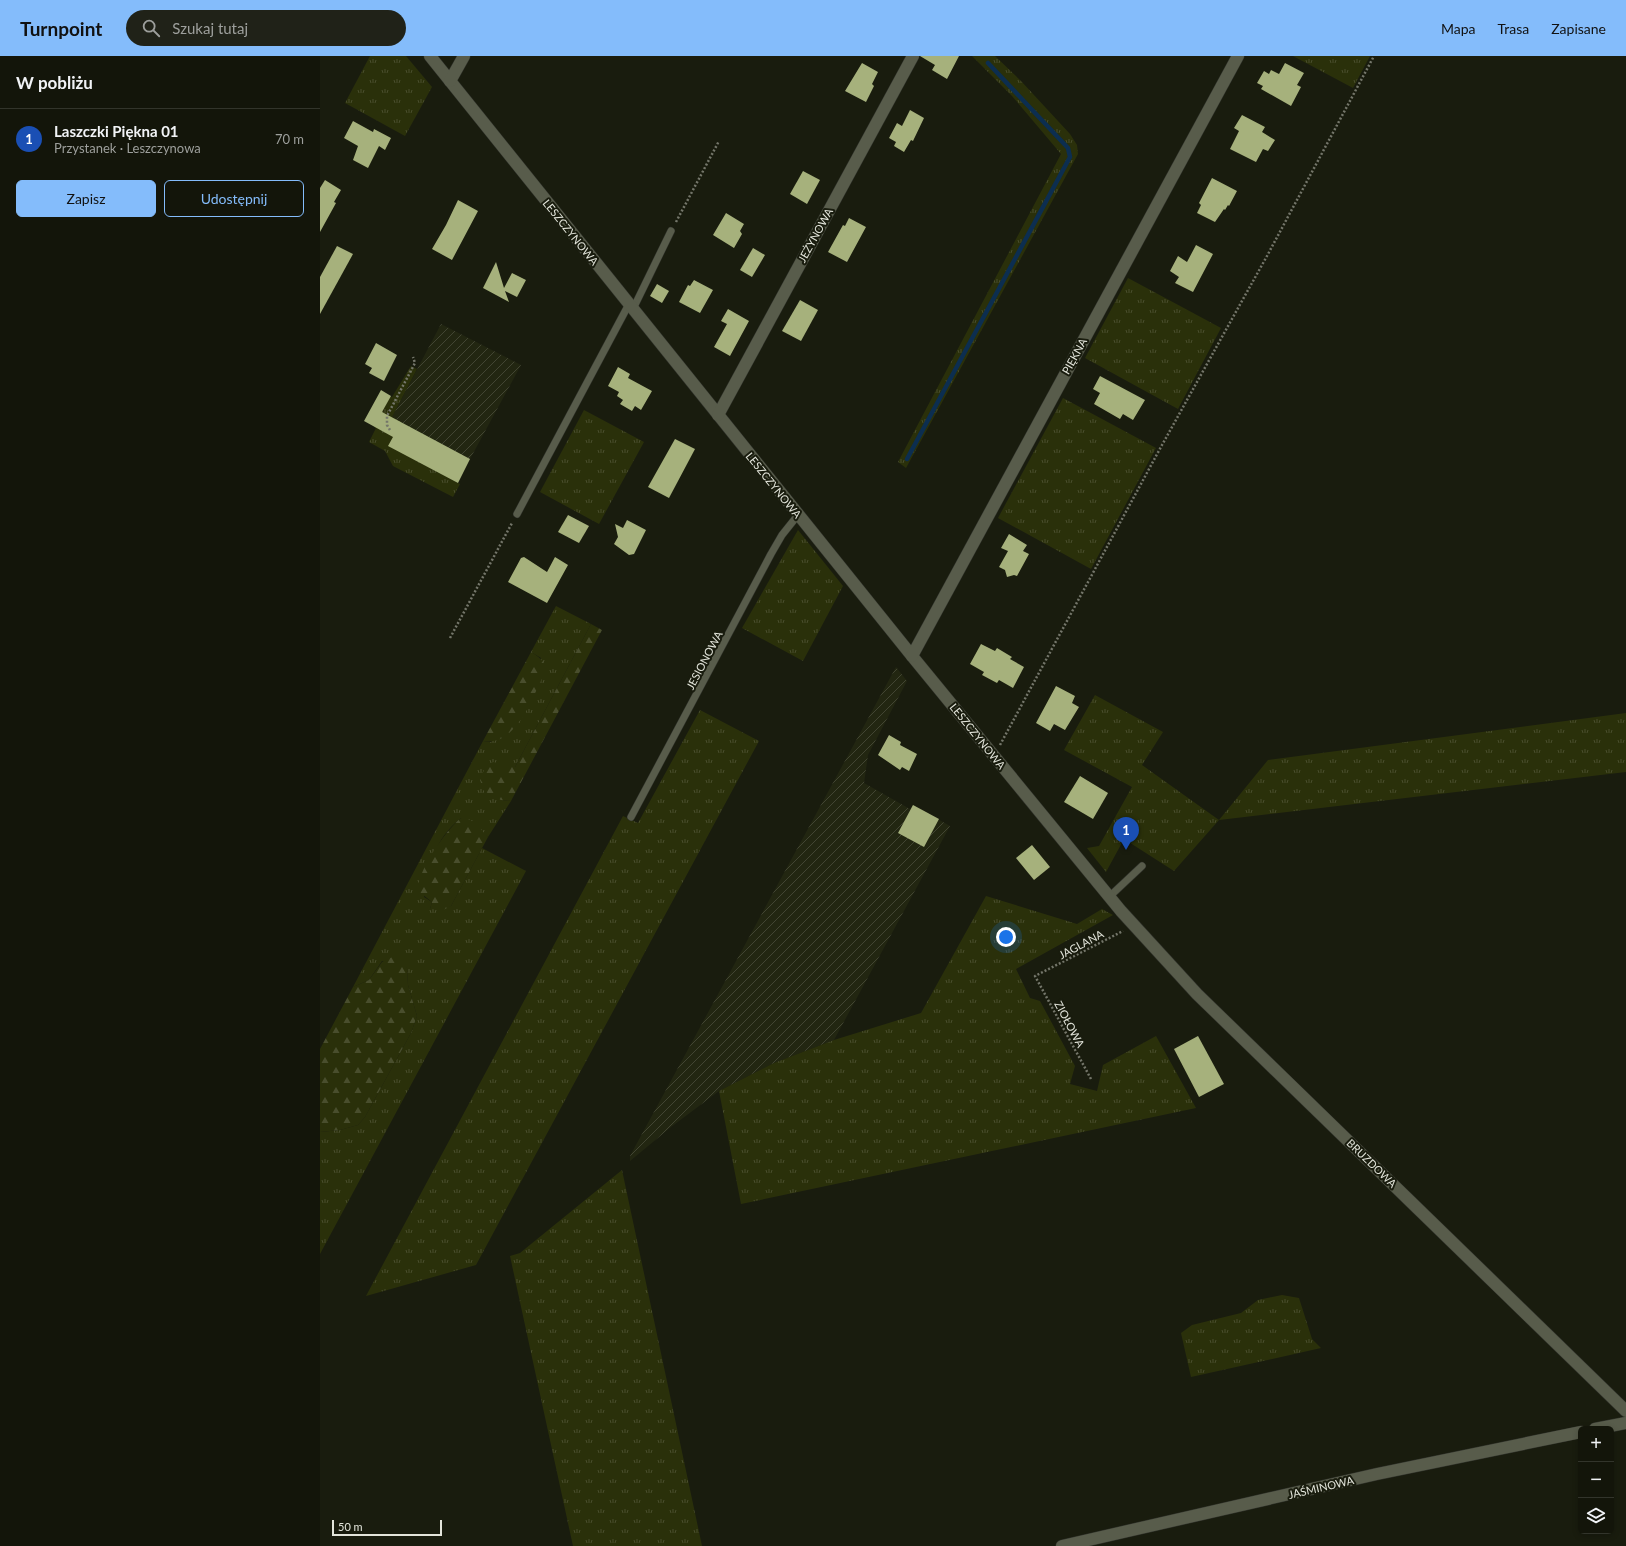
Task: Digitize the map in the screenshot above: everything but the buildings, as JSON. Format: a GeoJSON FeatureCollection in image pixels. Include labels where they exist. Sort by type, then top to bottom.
{"type":"FeatureCollection","features":[{"type":"Feature","properties":{"kind":"street","name":"LESZCZYNOWA"},"geometry":{"type":"LineString","coordinates":[[430,56],[798,515],[1121,911]]}},
{"type":"Feature","properties":{"kind":"street"},"geometry":{"type":"LineString","coordinates":[[450,81],[464,56]]}},
{"type":"Feature","properties":{"kind":"street","name":"JEŻYNOWA"},"geometry":{"type":"LineString","coordinates":[[718,415],[913,56]]}},
{"type":"Feature","properties":{"kind":"street","name":"PIĘKNA"},"geometry":{"type":"LineString","coordinates":[[912,656],[1238,56]]}},
{"type":"Feature","properties":{"kind":"street","name":"BRUZDOWA"},"geometry":{"type":"LineString","coordinates":[[1121,911],[1197,994],[1626,1411]]}},
{"type":"Feature","properties":{"kind":"street"},"geometry":{"type":"LineString","coordinates":[[1610,1426],[1626,1423]]}},
{"type":"Feature","properties":{"kind":"street","name":"JAŚMINOWA"},"geometry":{"type":"LineString","coordinates":[[1062,1546],[1377,1474],[1578,1433]]}},
{"type":"Feature","properties":{"kind":"lane"},"geometry":{"type":"LineString","coordinates":[[517,514],[671,231]]}},
{"type":"Feature","properties":{"kind":"lane","name":"JESIONOWA"},"geometry":{"type":"LineString","coordinates":[[632,817],[771,554],[782,535],[798,515]]}},
{"type":"Feature","properties":{"kind":"lane"},"geometry":{"type":"LineString","coordinates":[[1109,897],[1142,866]]}},
{"type":"Feature","properties":{"kind":"path"},"geometry":{"type":"LineString","coordinates":[[994,756],[1162,445],[1267,256],[1374,56]]}},
{"type":"Feature","properties":{"kind":"path"},"geometry":{"type":"LineString","coordinates":[[671,231],[719,141]]}},
{"type":"Feature","properties":{"kind":"path"},"geometry":{"type":"LineString","coordinates":[[390,430],[387,425],[387,416],[415,363],[413,357]]}},
{"type":"Feature","properties":{"kind":"path"},"geometry":{"type":"LineString","coordinates":[[450,638],[517,514]]}},
{"type":"Feature","properties":{"kind":"path","name":"JAGLANA"},"geometry":{"type":"LineString","coordinates":[[1035,976],[1134,925]]}},
{"type":"Feature","properties":{"kind":"path","name":"ZIOŁOWA"},"geometry":{"type":"LineString","coordinates":[[1035,976],[1091,1079]]}},
{"type":"Feature","properties":{"kind":"shaded area"},"geometry":{"type":"Polygon","coordinates":[[[441,324],[521,365],[457,483],[389,446],[392,417],[441,324]]]}},
{"type":"Feature","properties":{"kind":"shaded area"},"geometry":{"type":"Polygon","coordinates":[[[896,667],[907,681],[868,755],[864,783],[910,809],[913,805],[950,826],[834,1040],[774,1063],[719,1091],[671,1127],[630,1161],[630,1156],[896,667]]]}},
{"type":"Feature","properties":{"kind":"green space"},"geometry":{"type":"Polygon","coordinates":[[[370,56],[406,56],[432,87],[405,136],[345,103],[370,56]]]}},
{"type":"Feature","properties":{"kind":"green space"},"geometry":{"type":"Polygon","coordinates":[[[972,56],[995,56],[1021,81],[1070,134],[1077,145],[1078,154],[906,468],[898,462],[1061,154],[1012,96],[972,56]]]}},
{"type":"Feature","properties":{"kind":"green space"},"geometry":{"type":"Polygon","coordinates":[[[1293,56],[1370,56],[1353,88],[1293,56]]]}},
{"type":"Feature","properties":{"kind":"green space"},"geometry":{"type":"Polygon","coordinates":[[[1128,278],[1221,328],[1178,409],[1085,358],[1128,278]]]}},
{"type":"Feature","properties":{"kind":"green space"},"geometry":{"type":"Polygon","coordinates":[[[411,366],[417,369],[392,417],[401,422],[389,446],[460,484],[453,497],[393,466],[385,451],[369,442],[376,428],[374,427],[390,397],[392,397],[411,366]]]}},
{"type":"Feature","properties":{"kind":"green space"},"geometry":{"type":"Polygon","coordinates":[[[1063,398],[1156,448],[1091,569],[998,518],[1063,398]]]}},
{"type":"Feature","properties":{"kind":"green space"},"geometry":{"type":"Polygon","coordinates":[[[584,410],[644,442],[599,524],[540,492],[584,410]]]}},
{"type":"Feature","properties":{"kind":"green space"},"geometry":{"type":"Polygon","coordinates":[[[798,530],[843,586],[803,661],[742,628],[798,530]]]}},
{"type":"Feature","properties":{"kind":"green space"},"geometry":{"type":"Polygon","coordinates":[[[556,606],[591,624],[515,767],[501,800],[511,801],[488,837],[461,818],[444,835],[434,853],[424,897],[432,902],[430,909],[451,906],[482,848],[526,871],[320,1254],[320,1132],[340,1130],[358,1125],[365,1117],[411,1033],[417,1016],[408,985],[407,968],[382,961],[369,980],[353,987],[483,741],[491,742],[541,658],[531,652],[556,606]]]}},
{"type":"Feature","properties":{"kind":"green space"},"geometry":{"type":"Polygon","coordinates":[[[591,624],[602,630],[511,801],[501,800],[484,791],[480,780],[484,770],[493,762],[515,767],[591,624]]]}},
{"type":"Feature","properties":{"kind":"green space"},"geometry":{"type":"Polygon","coordinates":[[[531,652],[541,659],[546,670],[529,705],[514,728],[505,736],[495,741],[483,741],[531,652]]]}},
{"type":"Feature","properties":{"kind":"green space"},"geometry":{"type":"Polygon","coordinates":[[[1095,695],[1163,732],[1142,765],[1219,820],[1174,871],[1124,839],[1106,872],[1087,848],[1099,846],[1132,787],[1064,750],[1095,695]]]}},
{"type":"Feature","properties":{"kind":"green space"},"geometry":{"type":"Polygon","coordinates":[[[700,710],[759,741],[476,1265],[366,1296],[623,816],[638,823],[700,710]]]}},
{"type":"Feature","properties":{"kind":"green space"},"geometry":{"type":"Polygon","coordinates":[[[1626,713],[1626,772],[1219,820],[1268,760],[1626,713]]]}},
{"type":"Feature","properties":{"kind":"green space"},"geometry":{"type":"Polygon","coordinates":[[[461,818],[466,818],[473,822],[488,837],[451,906],[443,910],[430,909],[432,902],[417,890],[419,881],[428,861],[440,841],[461,818]]]}},
{"type":"Feature","properties":{"kind":"green space"},"geometry":{"type":"Polygon","coordinates":[[[986,896],[1077,924],[1102,909],[1113,915],[1016,969],[1030,998],[1040,1001],[1075,1066],[1070,1084],[1097,1091],[1103,1065],[1156,1036],[1196,1108],[741,1204],[719,1091],[774,1063],[834,1040],[921,1013],[986,896]]]}},
{"type":"Feature","properties":{"kind":"green space"},"geometry":{"type":"Polygon","coordinates":[[[392,957],[402,958],[407,968],[408,985],[417,1016],[411,1033],[365,1117],[358,1125],[340,1130],[320,1132],[320,1049],[353,987],[369,980],[382,962],[392,957]]]}},
{"type":"Feature","properties":{"kind":"green space"},"geometry":{"type":"Polygon","coordinates":[[[622,1170],[702,1546],[573,1546],[510,1256],[520,1253],[622,1170]]]}},
{"type":"Feature","properties":{"kind":"green space"},"geometry":{"type":"Polygon","coordinates":[[[1282,1295],[1299,1298],[1312,1339],[1321,1348],[1191,1377],[1181,1333],[1192,1325],[1241,1313],[1258,1300],[1282,1295]]]}},
{"type":"Feature","properties":{"kind":"waterway"},"geometry":{"type":"LineString","coordinates":[[907,459],[1070,157],[1068,148],[988,63]]}},
{"type":"Feature","properties":{"kind":"place","name":"Laszczki Piękna 01"},"geometry":{"type":"Point","coordinates":[1126,850]}}]}
